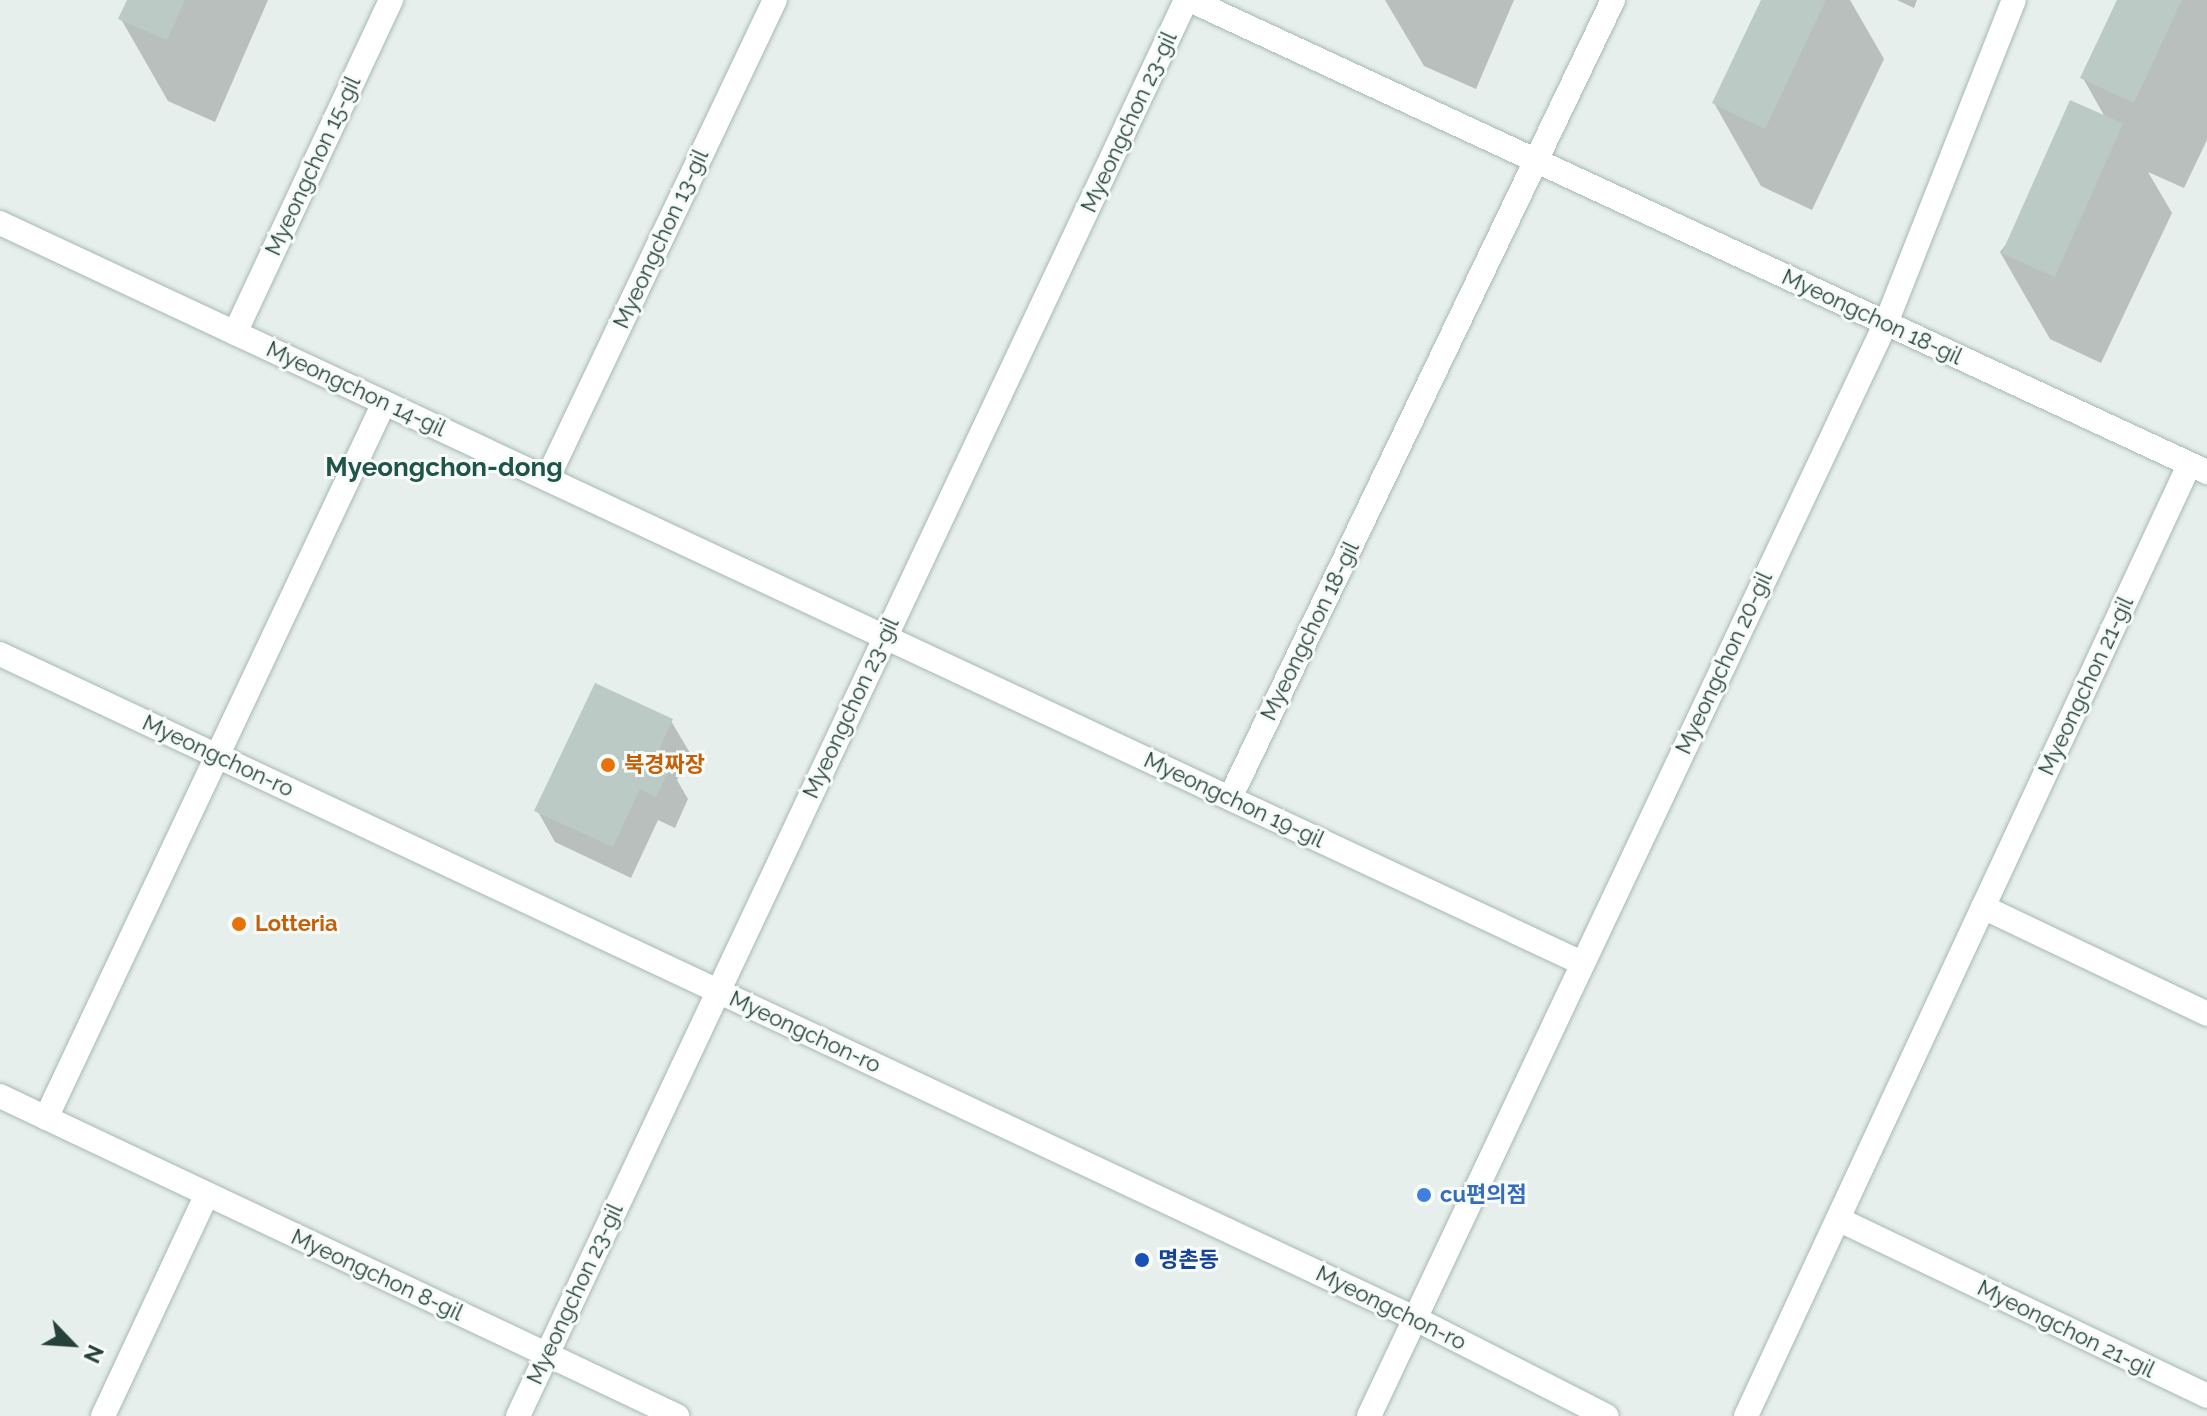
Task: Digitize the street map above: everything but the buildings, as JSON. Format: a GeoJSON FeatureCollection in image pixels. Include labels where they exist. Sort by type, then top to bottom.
{"type":"FeatureCollection","features":[{"type":"Feature","properties":{"kind":"street","name":"Myeongchon 15-gil"},"geometry":{"type":"LineString","coordinates":[[235,333],[391,0]]}},
{"type":"Feature","properties":{"kind":"street","name":"Myeongchon 13-gil"},"geometry":{"type":"LineString","coordinates":[[547,479],[775,0]]}},
{"type":"Feature","properties":{"kind":"street","name":"Myeongchon 18-gil"},"geometry":{"type":"LineString","coordinates":[[1188,0],[2198,468]]}},
{"type":"Feature","properties":{"kind":"street","name":"Myeongchon 23-gil"},"geometry":{"type":"LineString","coordinates":[[518,1416],[1188,0]]}},
{"type":"Feature","properties":{"kind":"street"},"geometry":{"type":"LineString","coordinates":[[1536,161],[1613,0]]}},
{"type":"Feature","properties":{"kind":"street","name":"Myeongchon 20-gil"},"geometry":{"type":"LineString","coordinates":[[1369,1416],[1886,323],[2014,0]]}},
{"type":"Feature","properties":{"kind":"street","name":"Myeongchon 18-gil"},"geometry":{"type":"LineString","coordinates":[[1230,798],[1536,161]]}},
{"type":"Feature","properties":{"kind":"street","name":"Myeongchon 14-gil"},"geometry":{"type":"LineString","coordinates":[[0,223],[885,637]]}},
{"type":"Feature","properties":{"kind":"street"},"geometry":{"type":"LineString","coordinates":[[46,1118],[384,403]]}},
{"type":"Feature","properties":{"kind":"street","name":"Myeongchon 21-gil"},"geometry":{"type":"LineString","coordinates":[[1746,1416],[1983,907],[2198,468]]}},
{"type":"Feature","properties":{"kind":"street","name":"Myeongchon 19-gil"},"geometry":{"type":"LineString","coordinates":[[885,637],[1582,963]]}},
{"type":"Feature","properties":{"kind":"street","name":"Myeongchon-ro"},"geometry":{"type":"LineString","coordinates":[[0,654],[1414,1318],[1606,1416]]}},
{"type":"Feature","properties":{"kind":"street"},"geometry":{"type":"LineString","coordinates":[[1983,907],[2207,1014]]}},
{"type":"Feature","properties":{"kind":"street","name":"Myeongchon 8-gil"},"geometry":{"type":"LineString","coordinates":[[0,1096],[677,1416]]}},
{"type":"Feature","properties":{"kind":"street"},"geometry":{"type":"LineString","coordinates":[[103,1416],[207,1194]]}},
{"type":"Feature","properties":{"kind":"street","name":"Myeongchon 21-gil"},"geometry":{"type":"LineString","coordinates":[[1838,1219],[2207,1396]]}},
{"type":"Feature","properties":{"kind":"place","name":"북경짜장"},"geometry":{"type":"Point","coordinates":[608,765]}},
{"type":"Feature","properties":{"kind":"place","name":"Lotteria"},"geometry":{"type":"Point","coordinates":[239,924]}},
{"type":"Feature","properties":{"kind":"place","name":"cu편의점"},"geometry":{"type":"Point","coordinates":[1424,1195]}},
{"type":"Feature","properties":{"kind":"place","name":"명촌동"},"geometry":{"type":"Point","coordinates":[1142,1260]}},
{"type":"Feature","properties":{"kind":"district","name":"Myeongchon-dong"},"geometry":{"type":"Point","coordinates":[444,468]}}]}
